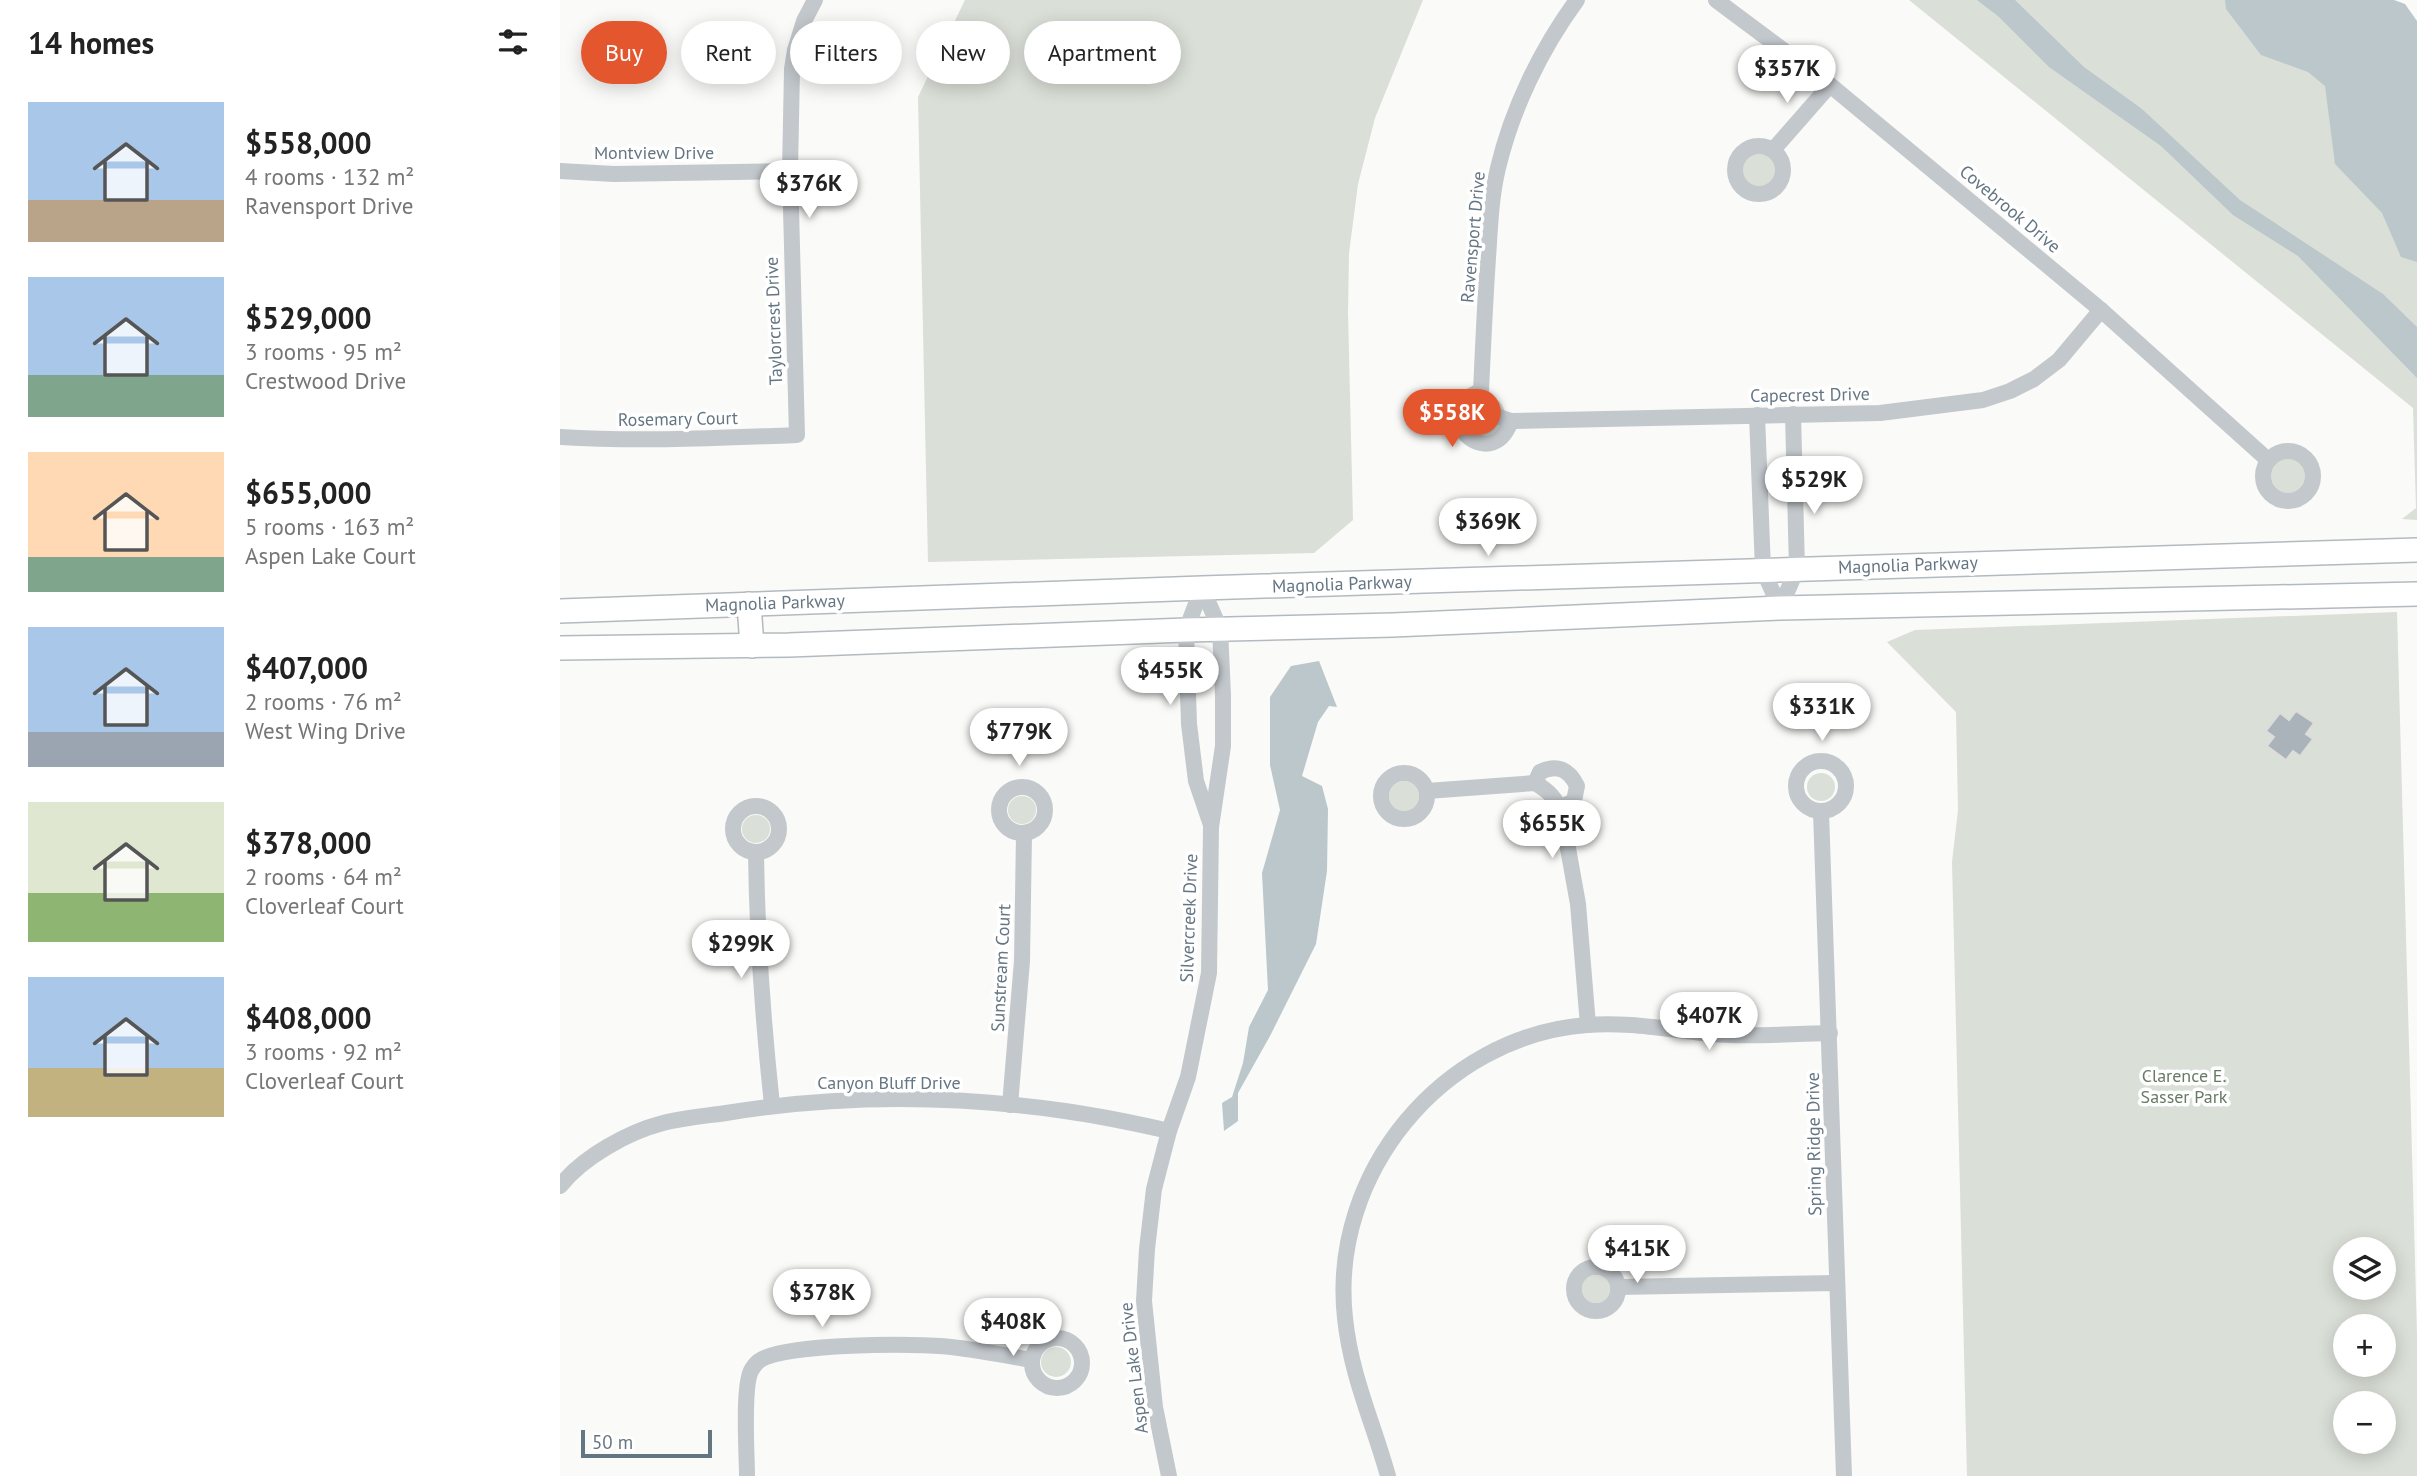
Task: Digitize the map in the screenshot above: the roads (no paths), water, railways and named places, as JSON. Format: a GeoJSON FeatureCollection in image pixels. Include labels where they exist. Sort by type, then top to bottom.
{"type":"FeatureCollection","features":[{"type":"Feature","properties":{"kind":"main road","name":"Magnolia Parkway"},"geometry":{"type":"LineString","coordinates":[[560,611],[2417,550]]}},
{"type":"Feature","properties":{"kind":"main road"},"geometry":{"type":"LineString","coordinates":[[560,648],[752,646],[1393,625],[1780,608],[2417,594]]}},
{"type":"Feature","properties":{"kind":"main road"},"geometry":{"type":"LineString","coordinates":[[749,604],[752,646]]}},
{"type":"Feature","properties":{"kind":"street","name":"Taylorcrest Drive"},"geometry":{"type":"LineString","coordinates":[[797,435],[790,171],[792,69],[804,22],[815,0]]}},
{"type":"Feature","properties":{"kind":"street","name":"Ravensport Drive"},"geometry":{"type":"LineString","coordinates":[[1485,412],[1480,391],[1490,224],[1498,169],[1525,89],[1547,47],[1577,0]]}},
{"type":"Feature","properties":{"kind":"street","name":"Covebrook Drive"},"geometry":{"type":"LineString","coordinates":[[1716,0],[1830,85],[2101,310],[2268,460]]}},
{"type":"Feature","properties":{"kind":"street"},"geometry":{"type":"LineString","coordinates":[[1773,150],[1830,85]]}},
{"type":"Feature","properties":{"kind":"street","name":"Montview Drive"},"geometry":{"type":"LineString","coordinates":[[560,171],[614,174],[790,171]]}},
{"type":"Feature","properties":{"kind":"street","name":"Capecrest Drive"},"geometry":{"type":"LineString","coordinates":[[1485,412],[1511,421],[1880,413],[1978,401],[2010,391],[2034,379],[2059,360],[2101,310]]}},
{"type":"Feature","properties":{"kind":"street"},"geometry":{"type":"LineString","coordinates":[[1480,391],[1470,395],[1461,404],[1459,426],[1465,436],[1475,442],[1487,444],[1498,440],[1507,432],[1511,421]]}},
{"type":"Feature","properties":{"kind":"street"},"geometry":{"type":"LineString","coordinates":[[1780,608],[1797,569],[1793,414]]}},
{"type":"Feature","properties":{"kind":"street"},"geometry":{"type":"LineString","coordinates":[[1757,415],[1763,570],[1780,608]]}},
{"type":"Feature","properties":{"kind":"street","name":"Rosemary Court"},"geometry":{"type":"LineString","coordinates":[[560,437],[663,440],[797,435]]}},
{"type":"Feature","properties":{"kind":"street","name":"Silvercreek Drive"},"geometry":{"type":"LineString","coordinates":[[1169,1131],[1188,1077],[1209,973],[1211,827],[1223,747],[1220,629],[1202,588]]}},
{"type":"Feature","properties":{"kind":"street","name":"Silvercreek Drive"},"geometry":{"type":"LineString","coordinates":[[1202,588],[1186,630],[1189,724],[1195,781],[1211,827]]}},
{"type":"Feature","properties":{"kind":"street"},"geometry":{"type":"LineString","coordinates":[[1535,783],[1540,772],[1559,768],[1567,771],[1577,786],[1574,800],[1560,807]]}},
{"type":"Feature","properties":{"kind":"street"},"geometry":{"type":"LineString","coordinates":[[1427,791],[1535,783],[1548,791],[1560,807],[1578,904],[1588,1025]]}},
{"type":"Feature","properties":{"kind":"street","name":"Spring Ridge Drive"},"geometry":{"type":"LineString","coordinates":[[1821,812],[1844,1476]]}},
{"type":"Feature","properties":{"kind":"street","name":"Sunstream Court"},"geometry":{"type":"LineString","coordinates":[[1010,1105],[1022,961],[1024,834]]}},
{"type":"Feature","properties":{"kind":"street"},"geometry":{"type":"LineString","coordinates":[[756,853],[761,997],[772,1105]]}},
{"type":"Feature","properties":{"kind":"street"},"geometry":{"type":"LineString","coordinates":[[1388,1476],[1365,1412],[1350,1357],[1344,1316],[1344,1273],[1349,1237],[1363,1191],[1395,1136],[1418,1107],[1448,1078],[1484,1054],[1526,1036],[1588,1025],[1629,1025],[1730,1035],[1830,1033]]}},
{"type":"Feature","properties":{"kind":"street","name":"Canyon Bluff Drive"},"geometry":{"type":"LineString","coordinates":[[562,1176],[613,1143],[662,1123],[772,1105],[932,1100],[1010,1105],[1116,1119],[1169,1131]]}},
{"type":"Feature","properties":{"kind":"street","name":"Aspen Lake Drive"},"geometry":{"type":"LineString","coordinates":[[1169,1131],[1154,1189],[1144,1301],[1155,1407],[1169,1476]]}},
{"type":"Feature","properties":{"kind":"street"},"geometry":{"type":"LineString","coordinates":[[1618,1287],[1837,1283]]}},
{"type":"Feature","properties":{"kind":"street"},"geometry":{"type":"LineString","coordinates":[[747,1476],[747,1388],[750,1372],[760,1360],[780,1353],[815,1348],[886,1345],[949,1347],[1031,1360]]}},
{"type":"Feature","properties":{"kind":"park label","name":"Clarence E. Sasser Park"},"geometry":{"type":"Point","coordinates":[2184,1086]}}]}
